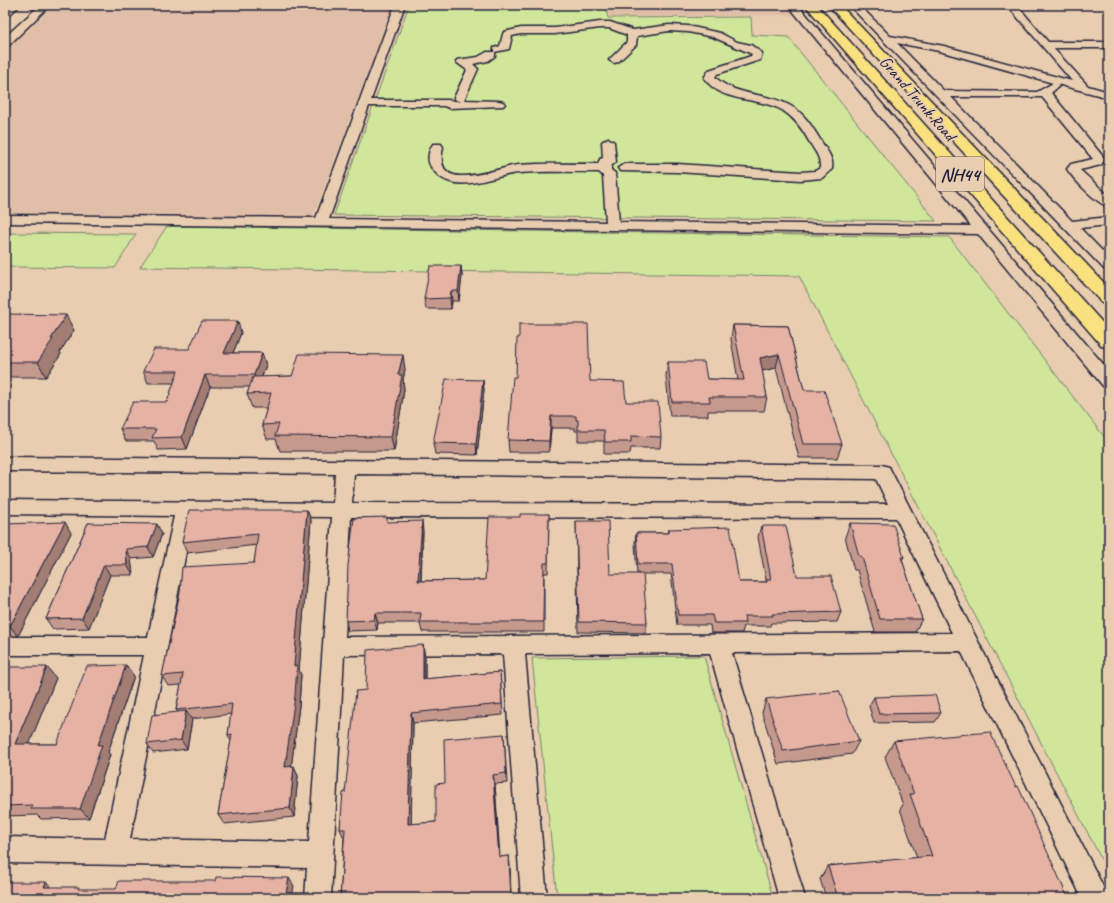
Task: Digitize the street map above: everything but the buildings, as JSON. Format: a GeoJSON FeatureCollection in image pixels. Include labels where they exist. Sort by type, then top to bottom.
{"type":"FeatureCollection","features":[{"type":"Feature","properties":{"kind":"highway","name":"Grand Trunk Road"},"geometry":{"type":"LineString","coordinates":[[811,5],[1109,342]]}},
{"type":"Feature","properties":{"kind":"highway","name":"Grand Trunk Road"},"geometry":{"type":"LineString","coordinates":[[834,5],[1109,299]]}},
{"type":"Feature","properties":{"kind":"street"},"geometry":{"type":"LineString","coordinates":[[5,14],[15,5]]}},
{"type":"Feature","properties":{"kind":"street"},"geometry":{"type":"LineString","coordinates":[[5,43],[45,5]]}},
{"type":"Feature","properties":{"kind":"street"},"geometry":{"type":"LineString","coordinates":[[322,223],[367,101],[400,5]]}},
{"type":"Feature","properties":{"kind":"street"},"geometry":{"type":"LineString","coordinates":[[792,5],[1109,382]]}},
{"type":"Feature","properties":{"kind":"street"},"geometry":{"type":"LineString","coordinates":[[854,5],[1109,266]]}},
{"type":"Feature","properties":{"kind":"street"},"geometry":{"type":"LineString","coordinates":[[1012,5],[1045,45],[1084,88]]}},
{"type":"Feature","properties":{"kind":"street"},"geometry":{"type":"LineString","coordinates":[[460,98],[464,85],[473,69],[461,62],[488,58],[493,50],[505,47],[504,43],[508,34],[555,31],[600,25],[610,25],[632,33],[643,34],[669,28],[688,29],[716,35],[734,44],[747,47],[757,53],[756,58],[713,72],[709,78],[714,84],[727,90],[781,106],[793,112],[827,161],[826,169],[818,175],[801,176],[677,168],[624,168]]}},
{"type":"Feature","properties":{"kind":"street"},"geometry":{"type":"LineString","coordinates":[[614,60],[632,43],[632,33]]}},
{"type":"Feature","properties":{"kind":"street"},"geometry":{"type":"LineString","coordinates":[[885,38],[940,48],[1109,95]]}},
{"type":"Feature","properties":{"kind":"street"},"geometry":{"type":"LineString","coordinates":[[1045,45],[1109,45]]}},
{"type":"Feature","properties":{"kind":"street"},"geometry":{"type":"LineString","coordinates":[[940,94],[1045,94],[1058,82]]}},
{"type":"Feature","properties":{"kind":"street"},"geometry":{"type":"LineString","coordinates":[[1045,94],[1103,163]]}},
{"type":"Feature","properties":{"kind":"street"},"geometry":{"type":"LineString","coordinates":[[450,98],[499,101],[468,103],[468,105],[449,105],[448,103],[367,101],[450,98]]}},
{"type":"Feature","properties":{"kind":"street"},"geometry":{"type":"LineString","coordinates":[[613,142],[619,162],[624,163],[624,172],[618,173],[618,226],[609,173],[605,173],[604,168],[604,162],[610,162],[613,142]]}},
{"type":"Feature","properties":{"kind":"street"},"geometry":{"type":"LineString","coordinates":[[437,147],[433,157],[434,164],[440,173],[456,178],[479,179],[520,169],[604,168]]}},
{"type":"Feature","properties":{"kind":"street"},"geometry":{"type":"LineString","coordinates":[[1103,163],[1075,166],[1073,169],[1088,185],[1109,203]]}},
{"type":"Feature","properties":{"kind":"street"},"geometry":{"type":"LineString","coordinates":[[5,219],[981,230]]}},
{"type":"Feature","properties":{"kind":"street"},"geometry":{"type":"LineString","coordinates":[[1068,225],[1109,221]]}},
{"type":"Feature","properties":{"kind":"street"},"geometry":{"type":"LineString","coordinates":[[5,464],[882,472],[1096,898]]}},
{"type":"Feature","properties":{"kind":"street"},"geometry":{"type":"LineString","coordinates":[[318,898],[345,467]]}},
{"type":"Feature","properties":{"kind":"street"},"geometry":{"type":"LineString","coordinates":[[5,507],[342,510],[901,511]]}},
{"type":"Feature","properties":{"kind":"street"},"geometry":{"type":"LineString","coordinates":[[115,851],[185,509]]}},
{"type":"Feature","properties":{"kind":"street"},"geometry":{"type":"LineString","coordinates":[[334,646],[967,642]]}},
{"type":"Feature","properties":{"kind":"street"},"geometry":{"type":"LineString","coordinates":[[718,643],[792,898]]}},
{"type":"Feature","properties":{"kind":"street"},"geometry":{"type":"LineString","coordinates":[[513,645],[534,898]]}},
{"type":"Feature","properties":{"kind":"street"},"geometry":{"type":"LineString","coordinates":[[5,646],[157,646]]}},
{"type":"Feature","properties":{"kind":"street"},"geometry":{"type":"LineString","coordinates":[[5,850],[321,855]]}},
{"type":"Feature","properties":{"kind":"shaded area"},"geometry":{"type":"Polygon","coordinates":[[[52,5],[394,5],[313,217],[5,213],[5,49],[52,5]]]}},
{"type":"Feature","properties":{"kind":"shaded area"},"geometry":{"type":"Polygon","coordinates":[[[607,5],[785,5],[794,15],[610,17],[607,5]]]}},
{"type":"Feature","properties":{"kind":"green space"},"geometry":{"type":"Polygon","coordinates":[[[409,5],[605,5],[608,18],[751,17],[752,35],[788,37],[936,221],[334,215],[409,5]]]}},
{"type":"Feature","properties":{"kind":"green space"},"geometry":{"type":"Polygon","coordinates":[[[167,226],[949,237],[1109,443],[1109,874],[799,276],[140,267],[167,226]]]}},
{"type":"Feature","properties":{"kind":"green space"},"geometry":{"type":"Polygon","coordinates":[[[5,233],[136,234],[115,268],[5,267],[5,233]]]}},
{"type":"Feature","properties":{"kind":"green space"},"geometry":{"type":"Polygon","coordinates":[[[704,656],[773,898],[557,898],[532,658],[704,656]]]}}]}
